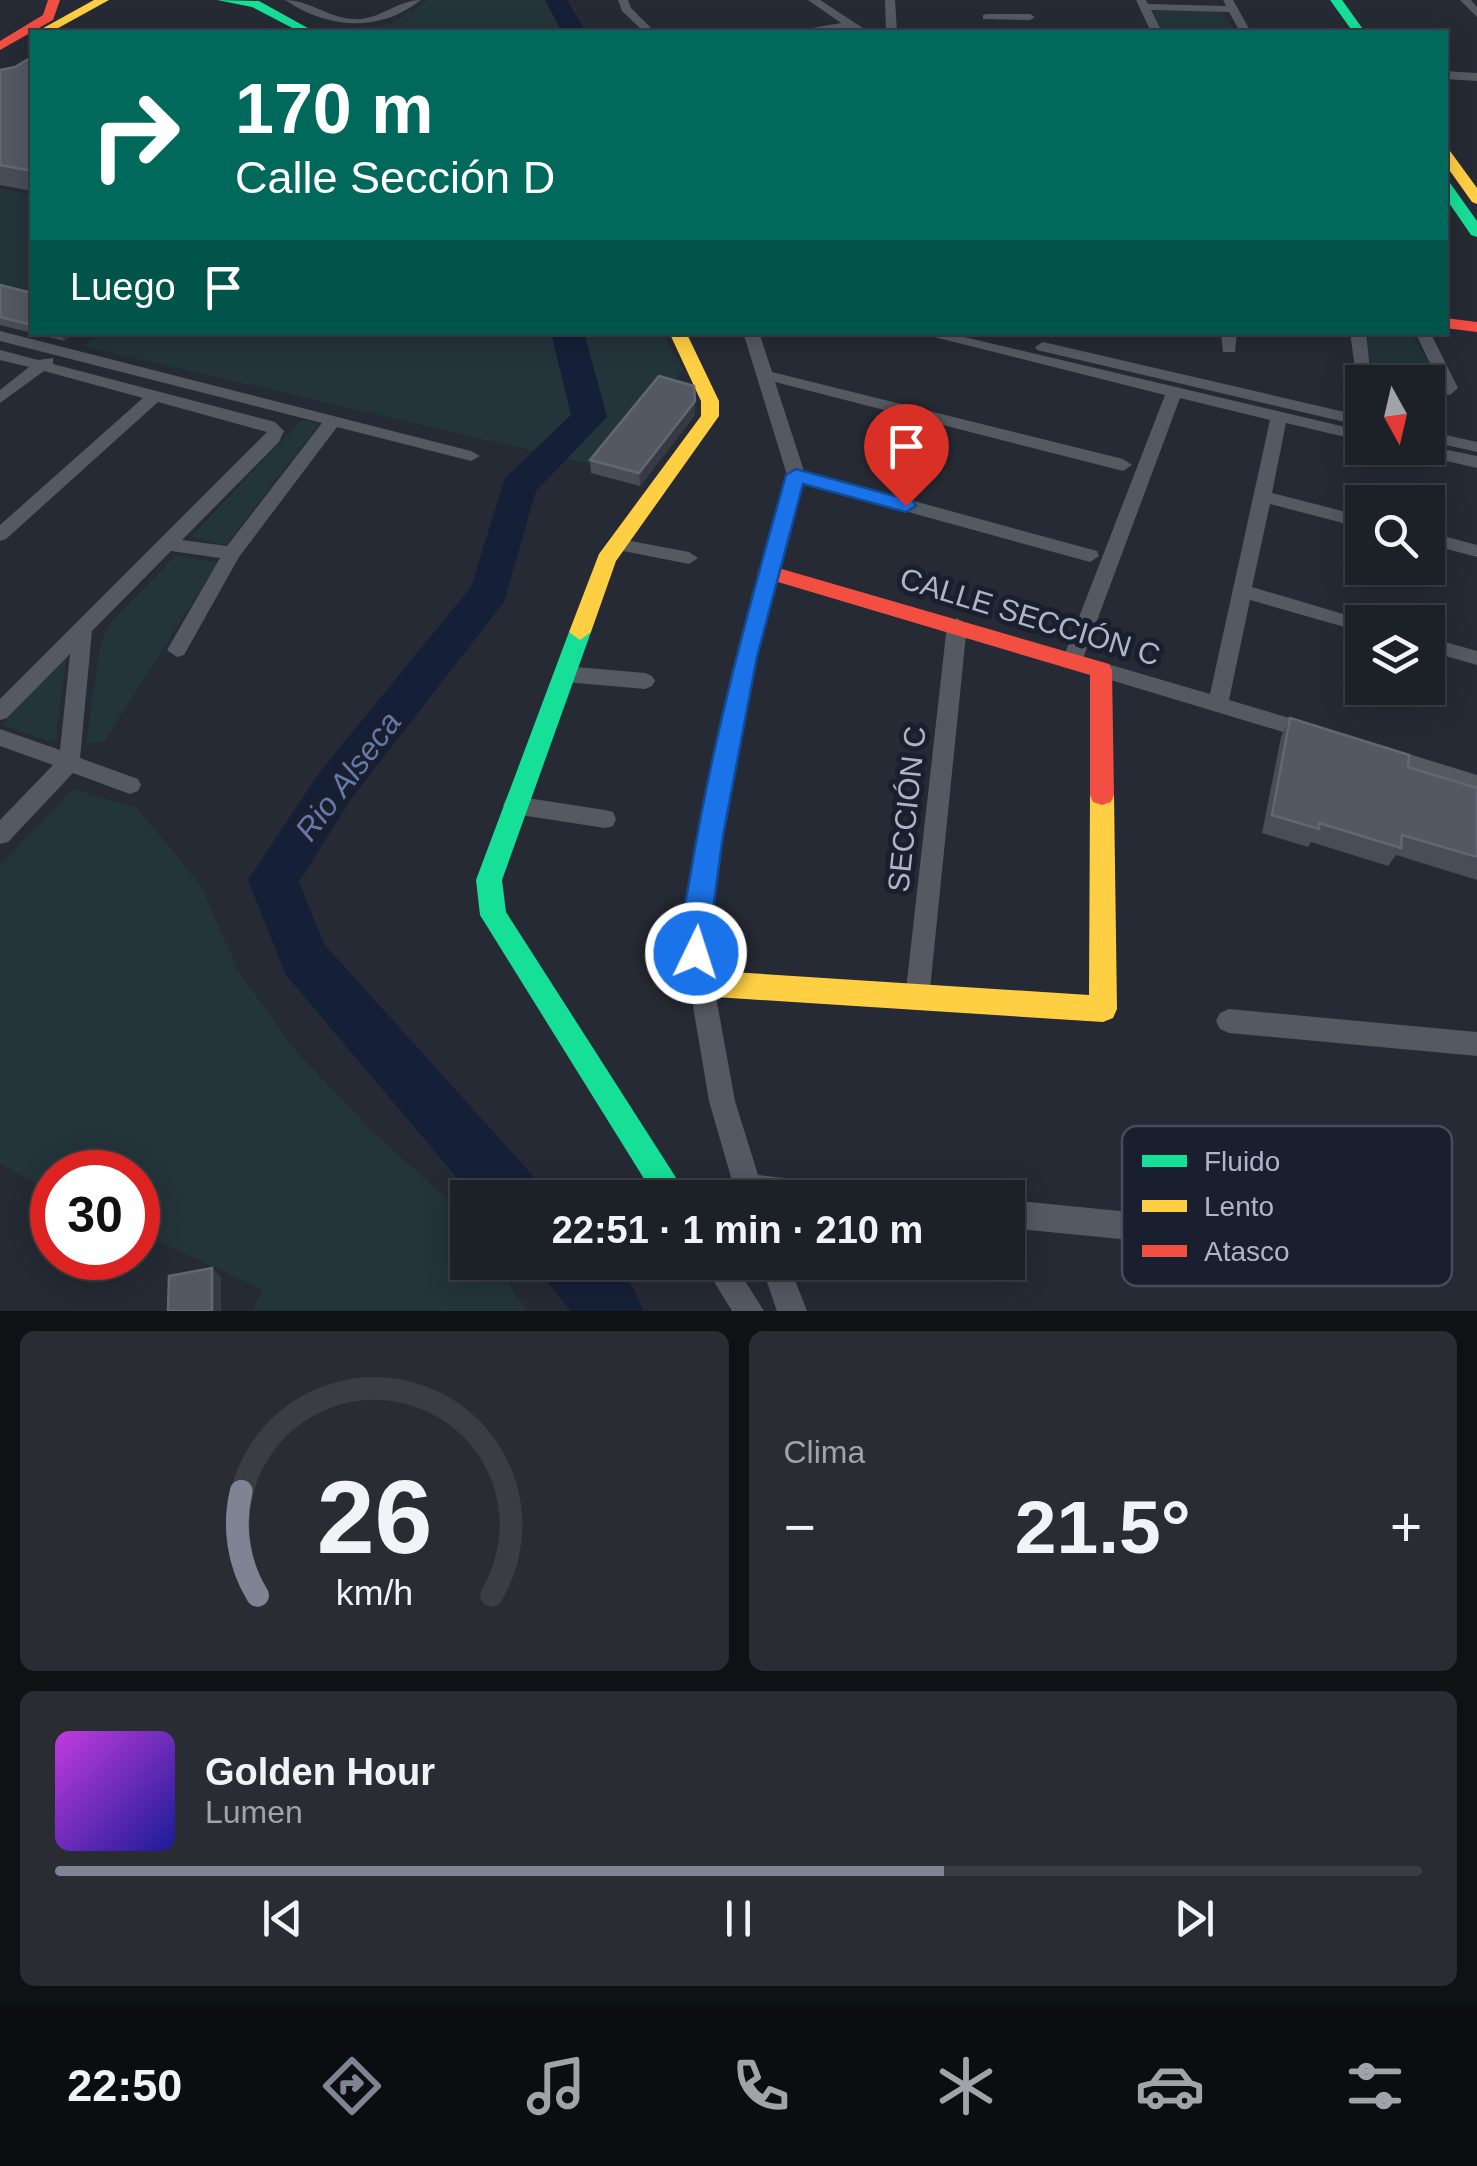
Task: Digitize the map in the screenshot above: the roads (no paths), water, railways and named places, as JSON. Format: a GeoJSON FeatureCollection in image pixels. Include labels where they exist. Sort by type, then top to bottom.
{"type":"FeatureCollection","features":[{"type":"Feature","properties":{"kind":"street"},"geometry":{"type":"LineString","coordinates":[[0,46],[48,17],[54,0]]}},
{"type":"Feature","properties":{"kind":"street"},"geometry":{"type":"LineString","coordinates":[[46,30],[102,0]]}},
{"type":"Feature","properties":{"kind":"street"},"geometry":{"type":"LineString","coordinates":[[223,0],[254,2],[305,30]]}},
{"type":"Feature","properties":{"kind":"street"},"geometry":{"type":"LineString","coordinates":[[290,0],[348,23],[368,24],[385,20],[416,0]]}},
{"type":"Feature","properties":{"kind":"street"},"geometry":{"type":"LineString","coordinates":[[623,0],[624,6],[648,30]]}},
{"type":"Feature","properties":{"kind":"street"},"geometry":{"type":"LineString","coordinates":[[813,0],[859,30]]}},
{"type":"Feature","properties":{"kind":"street"},"geometry":{"type":"LineString","coordinates":[[890,0],[892,30]]}},
{"type":"Feature","properties":{"kind":"street"},"geometry":{"type":"LineString","coordinates":[[984,0],[991,30]]}},
{"type":"Feature","properties":{"kind":"street"},"geometry":{"type":"LineString","coordinates":[[1318,0],[1339,30]]}},
{"type":"Feature","properties":{"kind":"street"},"geometry":{"type":"LineString","coordinates":[[1336,0],[1358,30]]}},
{"type":"Feature","properties":{"kind":"street"},"geometry":{"type":"LineString","coordinates":[[1464,0],[1477,14]]}},
{"type":"Feature","properties":{"kind":"street"},"geometry":{"type":"LineString","coordinates":[[1155,30],[1143,4],[1230,4],[1244,30]]}},
{"type":"Feature","properties":{"kind":"street"},"geometry":{"type":"LineString","coordinates":[[987,16],[1030,17]]}},
{"type":"Feature","properties":{"kind":"street"},"geometry":{"type":"LineString","coordinates":[[818,30],[849,25]]}},
{"type":"Feature","properties":{"kind":"street"},"geometry":{"type":"LineString","coordinates":[[0,55],[30,39]]}},
{"type":"Feature","properties":{"kind":"street"},"geometry":{"type":"LineString","coordinates":[[1448,75],[1477,77]]}},
{"type":"Feature","properties":{"kind":"street"},"geometry":{"type":"LineString","coordinates":[[1448,158],[1477,199]]}},
{"type":"Feature","properties":{"kind":"street"},"geometry":{"type":"LineString","coordinates":[[1448,190],[1477,232]]}},
{"type":"Feature","properties":{"kind":"street"},"geometry":{"type":"LineString","coordinates":[[1448,323],[1477,328]]}},
{"type":"Feature","properties":{"kind":"street"},"geometry":{"type":"LineString","coordinates":[[662,1180],[493,915],[488,898],[489,880],[514,805],[606,559],[710,416],[710,401],[678,335]]}},
{"type":"Feature","properties":{"kind":"street"},"geometry":{"type":"LineString","coordinates":[[746,1180],[722,1101],[700,983],[697,922],[746,657],[796,475],[752,335]]}},
{"type":"Feature","properties":{"kind":"street"},"geometry":{"type":"LineString","coordinates":[[937,335],[1038,353],[1345,424]]}},
{"type":"Feature","properties":{"kind":"street"},"geometry":{"type":"LineString","coordinates":[[987,335],[1174,392],[1279,418],[1345,426]]}},
{"type":"Feature","properties":{"kind":"street"},"geometry":{"type":"LineString","coordinates":[[1358,335],[1361,365]]}},
{"type":"Feature","properties":{"kind":"street"},"geometry":{"type":"LineString","coordinates":[[1424,335],[1438,365]]}},
{"type":"Feature","properties":{"kind":"street"},"geometry":{"type":"LineString","coordinates":[[0,336],[471,456]]}},
{"type":"Feature","properties":{"kind":"street"},"geometry":{"type":"LineString","coordinates":[[0,398],[60,351]]}},
{"type":"Feature","properties":{"kind":"street"},"geometry":{"type":"LineString","coordinates":[[0,355],[276,431],[274,438],[2,708]]}},
{"type":"Feature","properties":{"kind":"street"},"geometry":{"type":"LineString","coordinates":[[764,374],[1123,465]]}},
{"type":"Feature","properties":{"kind":"street"},"geometry":{"type":"LineString","coordinates":[[1072,661],[1174,392]]}},
{"type":"Feature","properties":{"kind":"street"},"geometry":{"type":"LineString","coordinates":[[0,534],[156,395]]}},
{"type":"Feature","properties":{"kind":"street"},"geometry":{"type":"LineString","coordinates":[[1218,704],[1279,418]]}},
{"type":"Feature","properties":{"kind":"street"},"geometry":{"type":"LineString","coordinates":[[178,650],[232,553],[333,420]]}},
{"type":"Feature","properties":{"kind":"street"},"geometry":{"type":"LineString","coordinates":[[1445,440],[1477,447]]}},
{"type":"Feature","properties":{"kind":"street"},"geometry":{"type":"LineString","coordinates":[[1445,455],[1477,462]]}},
{"type":"Feature","properties":{"kind":"street"},"geometry":{"type":"LineString","coordinates":[[796,475],[1090,556]]}},
{"type":"Feature","properties":{"kind":"street"},"geometry":{"type":"LineString","coordinates":[[1262,496],[1345,518]]}},
{"type":"Feature","properties":{"kind":"street"},"geometry":{"type":"LineString","coordinates":[[1445,543],[1477,551]]}},
{"type":"Feature","properties":{"kind":"street"},"geometry":{"type":"LineString","coordinates":[[164,544],[232,553]]}},
{"type":"Feature","properties":{"kind":"street"},"geometry":{"type":"LineString","coordinates":[[616,544],[689,558]]}},
{"type":"Feature","properties":{"kind":"street","name":"CALLE SECCIÓN C"},"geometry":{"type":"LineString","coordinates":[[768,572],[1329,738]]}},
{"type":"Feature","properties":{"kind":"street"},"geometry":{"type":"LineString","coordinates":[[1243,591],[1345,620]]}},
{"type":"Feature","properties":{"kind":"street","name":"SECCIÓN C"},"geometry":{"type":"LineString","coordinates":[[918,999],[957,625]]}},
{"type":"Feature","properties":{"kind":"street"},"geometry":{"type":"LineString","coordinates":[[0,835],[69,762],[83,628]]}},
{"type":"Feature","properties":{"kind":"street"},"geometry":{"type":"LineString","coordinates":[[1445,649],[1477,658]]}},
{"type":"Feature","properties":{"kind":"street"},"geometry":{"type":"LineString","coordinates":[[700,983],[1103,1009],[1101,670]]}},
{"type":"Feature","properties":{"kind":"street"},"geometry":{"type":"LineString","coordinates":[[564,674],[645,681]]}},
{"type":"Feature","properties":{"kind":"street"},"geometry":{"type":"LineString","coordinates":[[0,737],[130,785]]}},
{"type":"Feature","properties":{"kind":"street"},"geometry":{"type":"LineString","coordinates":[[1366,749],[1477,784]]}},
{"type":"Feature","properties":{"kind":"street"},"geometry":{"type":"LineString","coordinates":[[514,805],[605,819]]}},
{"type":"Feature","properties":{"kind":"street"},"geometry":{"type":"LineString","coordinates":[[1229,1021],[1477,1044]]}},
{"type":"Feature","properties":{"kind":"street"},"geometry":{"type":"LineString","coordinates":[[1025,1216],[1122,1225]]}},
{"type":"Feature","properties":{"kind":"street"},"geometry":{"type":"LineString","coordinates":[[728,1280],[749,1311]]}},
{"type":"Feature","properties":{"kind":"street"},"geometry":{"type":"LineString","coordinates":[[781,1280],[792,1311]]}},
{"type":"Feature","properties":{"kind":"waterway","name":"Rio Alseca"},"geometry":{"type":"LineString","coordinates":[[556,0],[573,30]]}},
{"type":"Feature","properties":{"kind":"waterway","name":"Rio Alseca"},"geometry":{"type":"LineString","coordinates":[[497,1180],[304,959],[273,880],[335,786],[490,592],[518,487],[589,417],[568,335]]}},
{"type":"Feature","properties":{"kind":"waterway","name":"Rio Alseca"},"geometry":{"type":"LineString","coordinates":[[585,1280],[612,1311]]}}]}
